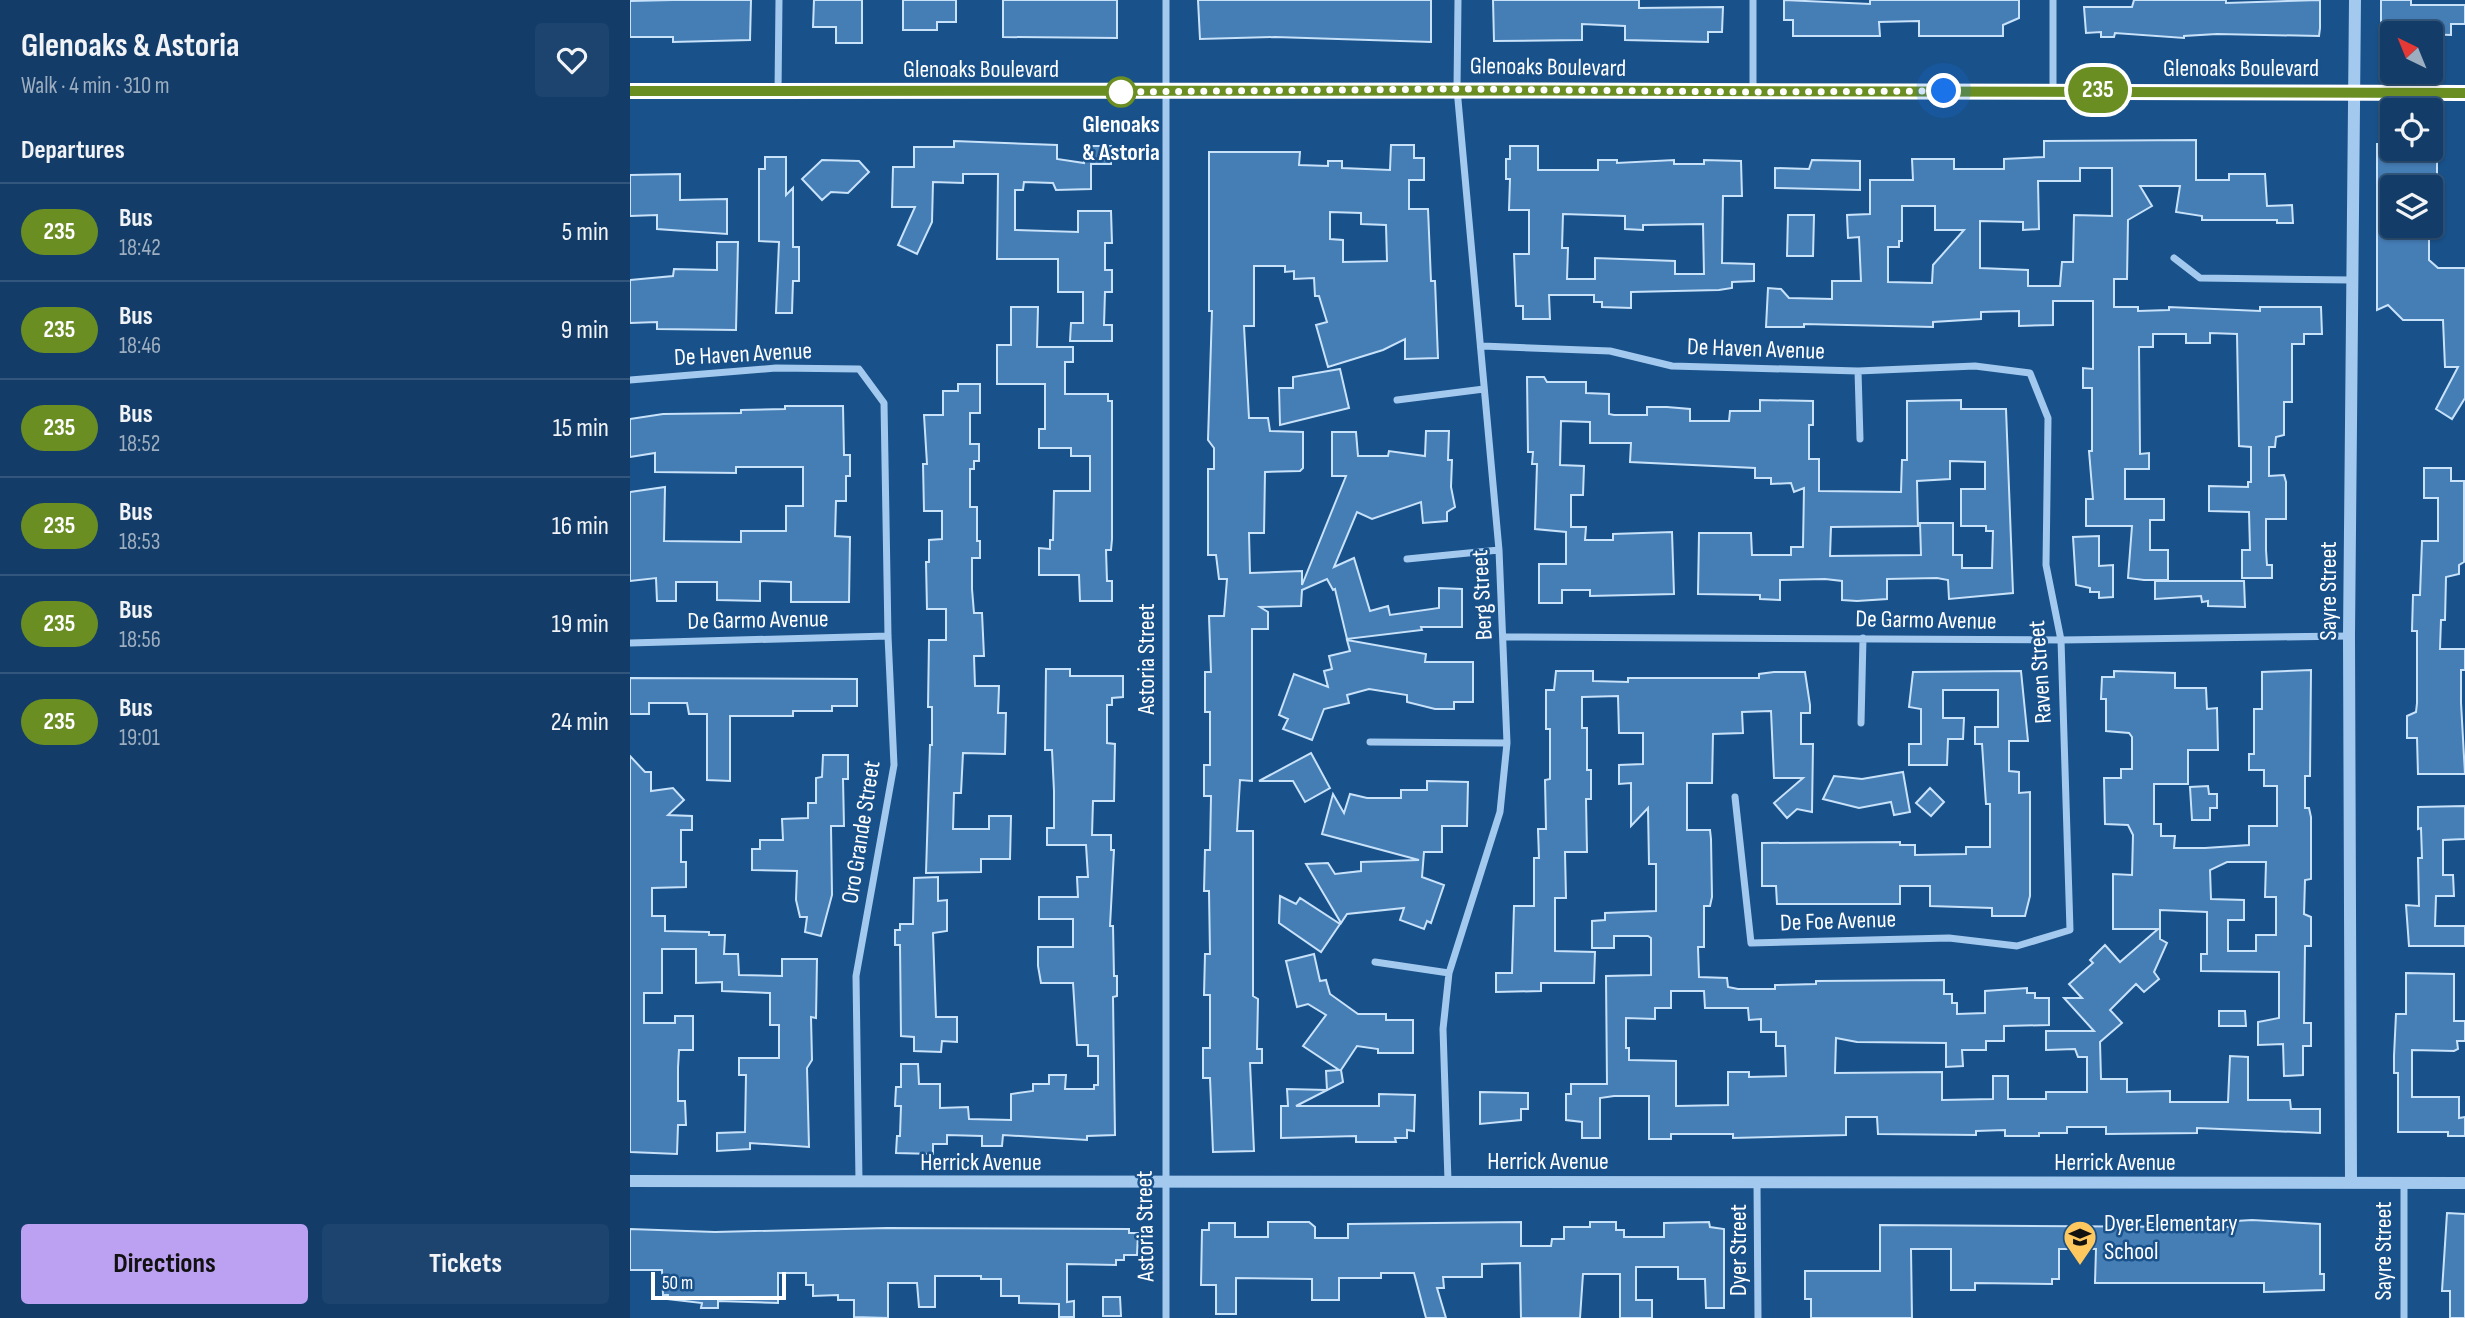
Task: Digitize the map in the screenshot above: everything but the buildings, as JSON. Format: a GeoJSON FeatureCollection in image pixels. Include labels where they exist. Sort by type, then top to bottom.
{"type":"FeatureCollection","features":[{"type":"Feature","properties":{"kind":"main road","name":"Glenoaks Boulevard"},"geometry":{"type":"LineString","coordinates":[[630,91],[1167,92],[1457,89],[2465,93]]}},
{"type":"Feature","properties":{"kind":"street"},"geometry":{"type":"LineString","coordinates":[[778,92],[779,0]]}},
{"type":"Feature","properties":{"kind":"street","name":"Astoria Street"},"geometry":{"type":"LineString","coordinates":[[1166,0],[1166,1318]]}},
{"type":"Feature","properties":{"kind":"street","name":"Berg Street"},"geometry":{"type":"LineString","coordinates":[[1448,1181],[1443,1029],[1449,973],[1500,813],[1507,743],[1499,550],[1457,89],[1458,0]]}},
{"type":"Feature","properties":{"kind":"street"},"geometry":{"type":"LineString","coordinates":[[1753,0],[1753,92]]}},
{"type":"Feature","properties":{"kind":"street"},"geometry":{"type":"LineString","coordinates":[[2053,0],[2053,90]]}},
{"type":"Feature","properties":{"kind":"street","name":"Sayre Street"},"geometry":{"type":"LineString","coordinates":[[2351,1183],[2349,636],[2354,0]]}},
{"type":"Feature","properties":{"kind":"street"},"geometry":{"type":"LineString","coordinates":[[2174,258],[2200,278],[2351,280]]}},
{"type":"Feature","properties":{"kind":"street","name":"De Haven Avenue"},"geometry":{"type":"LineString","coordinates":[[1482,346],[1610,351],[1672,366],[1858,371],[1975,366],[2030,373]]}},
{"type":"Feature","properties":{"kind":"street","name":"De Haven Avenue"},"geometry":{"type":"LineString","coordinates":[[630,380],[776,368],[859,369]]}},
{"type":"Feature","properties":{"kind":"street","name":"Oro Grande Street"},"geometry":{"type":"LineString","coordinates":[[859,369],[884,403],[888,636],[894,765],[856,976],[859,1182]]}},
{"type":"Feature","properties":{"kind":"street"},"geometry":{"type":"LineString","coordinates":[[1858,371],[1860,439]]}},
{"type":"Feature","properties":{"kind":"street","name":"Raven Street"},"geometry":{"type":"LineString","coordinates":[[2030,373],[2048,418],[2046,565],[2061,640],[2070,930]]}},
{"type":"Feature","properties":{"kind":"street"},"geometry":{"type":"LineString","coordinates":[[1397,400],[1484,389]]}},
{"type":"Feature","properties":{"kind":"street"},"geometry":{"type":"LineString","coordinates":[[1407,559],[1499,550]]}},
{"type":"Feature","properties":{"kind":"street","name":"De Garmo Avenue"},"geometry":{"type":"LineString","coordinates":[[630,643],[888,636]]}},
{"type":"Feature","properties":{"kind":"street","name":"De Garmo Avenue"},"geometry":{"type":"LineString","coordinates":[[1503,637],[2061,640],[2349,636]]}},
{"type":"Feature","properties":{"kind":"street"},"geometry":{"type":"LineString","coordinates":[[1861,723],[1863,638]]}},
{"type":"Feature","properties":{"kind":"street"},"geometry":{"type":"LineString","coordinates":[[1370,743],[1507,743]]}},
{"type":"Feature","properties":{"kind":"street","name":"De Foe Avenue"},"geometry":{"type":"LineString","coordinates":[[1735,796],[1751,943],[1949,938],[2017,946],[2070,930]]}},
{"type":"Feature","properties":{"kind":"street"},"geometry":{"type":"LineString","coordinates":[[1375,962],[1449,973]]}},
{"type":"Feature","properties":{"kind":"street","name":"Herrick Avenue"},"geometry":{"type":"LineString","coordinates":[[630,1181],[2465,1183]]}},
{"type":"Feature","properties":{"kind":"street","name":"Dyer Street"},"geometry":{"type":"LineString","coordinates":[[1757,1182],[1758,1318]]}},
{"type":"Feature","properties":{"kind":"street","name":"Sayre Street"},"geometry":{"type":"LineString","coordinates":[[2404,1183],[2404,1318]]}},
{"type":"Feature","properties":{"kind":"bus line","name":"235"},"geometry":{"type":"LineString","coordinates":[[630,91],[1167,92],[1457,89],[2465,93]]}},
{"type":"Feature","properties":{"kind":"place","name":"Glenoaks & Astoria"},"geometry":{"type":"Point","coordinates":[1121,92]}},
{"type":"Feature","properties":{"kind":"place","name":"Dyer Elementary School"},"geometry":{"type":"Point","coordinates":[2080,1267]}},
{"type":"Feature","properties":{"kind":"route"},"geometry":{"type":"LineString","coordinates":[[1121,92],[1112,92],[1457,89],[1944,91]]}}]}
